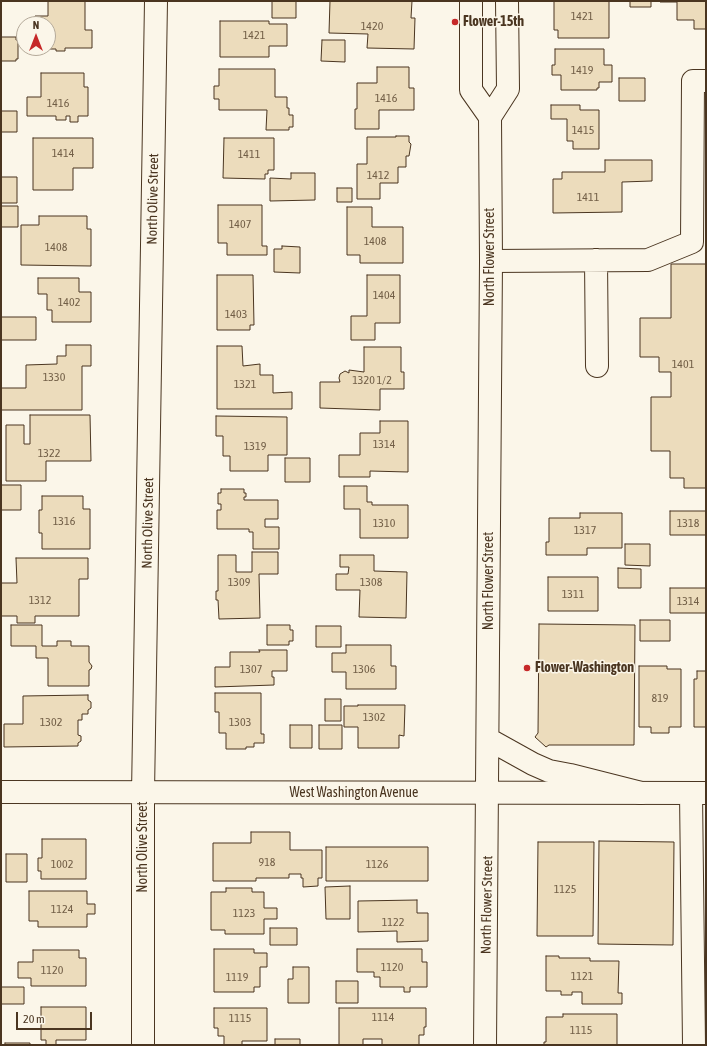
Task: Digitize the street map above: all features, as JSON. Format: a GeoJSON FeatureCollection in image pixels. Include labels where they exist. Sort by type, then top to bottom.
{"type":"FeatureCollection","features":[{"type":"Feature","properties":{"kind":"street","name":"North Olive Street"},"geometry":{"type":"LineString","coordinates":[[143,1045],[143,793],[156,1]]}},
{"type":"Feature","properties":{"kind":"street"},"geometry":{"type":"LineString","coordinates":[[471,1],[471,90],[490,117],[508,89],[507,1]]}},
{"type":"Feature","properties":{"kind":"street"},"geometry":{"type":"LineString","coordinates":[[491,261],[648,260],[692,242],[693,81],[706,81]]}},
{"type":"Feature","properties":{"kind":"street","name":"North Flower Street"},"geometry":{"type":"LineString","coordinates":[[486,1045],[491,261],[490,117]]}},
{"type":"Feature","properties":{"kind":"street"},"geometry":{"type":"LineString","coordinates":[[596,260],[597,366]]}},
{"type":"Feature","properties":{"kind":"street"},"geometry":{"type":"LineString","coordinates":[[488,739],[533,764],[549,771],[570,774],[641,793]]}},
{"type":"Feature","properties":{"kind":"street","name":"West Washington Avenue"},"geometry":{"type":"LineString","coordinates":[[1,792],[698,793]]}},
{"type":"Feature","properties":{"kind":"street"},"geometry":{"type":"LineString","coordinates":[[694,1045],[698,793]]}},
{"type":"Feature","properties":{"kind":"building"},"geometry":{"type":"Polygon","coordinates":[[[48,1],[85,1],[85,30],[92,30],[92,48],[65,48],[65,51],[56,51],[56,16],[48,16],[48,1]]]}},
{"type":"Feature","properties":{"kind":"building"},"geometry":{"type":"Polygon","coordinates":[[[272,1],[296,1],[296,18],[272,18],[272,1]]]}},
{"type":"Feature","properties":{"kind":"building"},"geometry":{"type":"Polygon","coordinates":[[[330,1],[412,1],[411,18],[415,18],[414,49],[367,48],[368,34],[329,33],[330,1]]]}},
{"type":"Feature","properties":{"kind":"building"},"geometry":{"type":"Polygon","coordinates":[[[554,1],[609,1],[609,38],[558,38],[558,30],[554,30],[554,1]]]}},
{"type":"Feature","properties":{"kind":"building"},"geometry":{"type":"Polygon","coordinates":[[[630,1],[651,1],[651,7],[630,7],[630,1]]]}},
{"type":"Feature","properties":{"kind":"building"},"geometry":{"type":"Polygon","coordinates":[[[660,1],[706,1],[706,29],[694,29],[694,20],[677,20],[677,2],[660,1]]]}},
{"type":"Feature","properties":{"kind":"building"},"geometry":{"type":"Polygon","coordinates":[[[220,21],[269,21],[269,24],[287,24],[287,46],[269,46],[269,57],[220,57],[220,21]]]}},
{"type":"Feature","properties":{"kind":"building"},"geometry":{"type":"Polygon","coordinates":[[[1,37],[16,37],[16,56],[18,56],[18,59],[16,59],[16,61],[1,61],[1,37]]]}},
{"type":"Feature","properties":{"kind":"building"},"geometry":{"type":"Polygon","coordinates":[[[322,40],[345,40],[345,62],[321,61],[322,40]]]}},
{"type":"Feature","properties":{"kind":"building"},"geometry":{"type":"Polygon","coordinates":[[[555,49],[604,49],[604,65],[612,65],[612,82],[599,82],[599,88],[597,88],[597,90],[561,90],[561,75],[552,75],[552,65],[555,65],[555,49]]]}},
{"type":"Feature","properties":{"kind":"building"},"geometry":{"type":"Polygon","coordinates":[[[377,67],[409,67],[409,88],[414,88],[414,110],[379,110],[379,129],[355,129],[357,83],[377,83],[377,67]]]}},
{"type":"Feature","properties":{"kind":"building"},"geometry":{"type":"Polygon","coordinates":[[[219,69],[275,69],[275,97],[287,97],[287,108],[289,108],[289,115],[293,115],[293,127],[289,127],[289,130],[266,130],[267,110],[219,110],[219,99],[214,99],[214,86],[219,86],[219,69]]]}},
{"type":"Feature","properties":{"kind":"building"},"geometry":{"type":"Polygon","coordinates":[[[41,73],[84,73],[84,87],[88,87],[88,116],[78,116],[78,122],[70,122],[70,116],[66,116],[66,120],[56,120],[56,116],[27,116],[27,97],[41,97],[41,73]]]}},
{"type":"Feature","properties":{"kind":"building"},"geometry":{"type":"Polygon","coordinates":[[[619,78],[645,78],[645,101],[619,101],[619,78]]]}},
{"type":"Feature","properties":{"kind":"building"},"geometry":{"type":"Polygon","coordinates":[[[551,105],[580,105],[580,110],[599,110],[599,149],[573,149],[573,141],[567,141],[567,119],[551,119],[551,105]]]}},
{"type":"Feature","properties":{"kind":"building"},"geometry":{"type":"Polygon","coordinates":[[[1,111],[17,111],[17,132],[1,132],[1,111]]]}},
{"type":"Feature","properties":{"kind":"building"},"geometry":{"type":"Polygon","coordinates":[[[409,136],[409,142],[411,144],[409,156],[406,156],[406,167],[398,167],[398,183],[380,183],[380,199],[357,199],[357,164],[367,164],[367,137],[409,136]]]}},
{"type":"Feature","properties":{"kind":"building"},"geometry":{"type":"Polygon","coordinates":[[[33,138],[93,138],[93,168],[73,168],[73,190],[33,190],[33,138]]]}},
{"type":"Feature","properties":{"kind":"building"},"geometry":{"type":"Polygon","coordinates":[[[224,138],[274,138],[274,170],[268,170],[268,174],[265,174],[265,179],[223,178],[224,138]]]}},
{"type":"Feature","properties":{"kind":"building"},"geometry":{"type":"Polygon","coordinates":[[[605,160],[652,160],[652,181],[622,182],[622,212],[553,213],[553,179],[562,179],[562,172],[605,172],[605,160]]]}},
{"type":"Feature","properties":{"kind":"building"},"geometry":{"type":"Polygon","coordinates":[[[291,173],[315,173],[315,200],[270,201],[270,178],[291,179],[291,173]]]}},
{"type":"Feature","properties":{"kind":"building"},"geometry":{"type":"Polygon","coordinates":[[[1,177],[17,177],[17,203],[1,203],[1,177]]]}},
{"type":"Feature","properties":{"kind":"building"},"geometry":{"type":"Polygon","coordinates":[[[337,188],[352,188],[352,202],[337,202],[337,188]]]}},
{"type":"Feature","properties":{"kind":"building"},"geometry":{"type":"Polygon","coordinates":[[[218,205],[262,205],[262,246],[267,246],[267,255],[227,255],[227,243],[218,243],[218,205]]]}},
{"type":"Feature","properties":{"kind":"building"},"geometry":{"type":"Polygon","coordinates":[[[1,206],[18,206],[18,227],[1,227],[1,206]]]}},
{"type":"Feature","properties":{"kind":"building"},"geometry":{"type":"Polygon","coordinates":[[[347,207],[372,207],[372,227],[403,227],[403,263],[360,263],[360,255],[347,255],[347,207]]]}},
{"type":"Feature","properties":{"kind":"building"},"geometry":{"type":"Polygon","coordinates":[[[39,216],[87,216],[87,229],[91,229],[91,266],[21,265],[21,225],[39,225],[39,216]]]}},
{"type":"Feature","properties":{"kind":"building"},"geometry":{"type":"Polygon","coordinates":[[[282,246],[300,247],[300,273],[274,272],[274,249],[282,249],[282,246]]]}},
{"type":"Feature","properties":{"kind":"building"},"geometry":{"type":"Polygon","coordinates":[[[671,264],[706,264],[706,488],[684,488],[684,478],[670,478],[670,451],[651,451],[651,397],[671,397],[671,372],[659,372],[659,357],[640,357],[640,318],[671,318],[671,264]]]}},
{"type":"Feature","properties":{"kind":"building"},"geometry":{"type":"Polygon","coordinates":[[[217,275],[253,275],[254,325],[250,325],[250,330],[217,330],[217,275]]]}},
{"type":"Feature","properties":{"kind":"building"},"geometry":{"type":"Polygon","coordinates":[[[367,275],[400,275],[400,323],[375,323],[375,340],[351,340],[351,316],[367,316],[367,275]]]}},
{"type":"Feature","properties":{"kind":"building"},"geometry":{"type":"Polygon","coordinates":[[[38,278],[79,278],[79,292],[91,292],[91,322],[52,322],[52,310],[47,310],[47,294],[38,294],[38,278]]]}},
{"type":"Feature","properties":{"kind":"building"},"geometry":{"type":"Polygon","coordinates":[[[1,317],[36,317],[36,340],[1,340],[1,317]]]}},
{"type":"Feature","properties":{"kind":"building"},"geometry":{"type":"Polygon","coordinates":[[[66,345],[91,345],[91,366],[82,366],[82,410],[1,410],[1,388],[26,388],[26,365],[57,364],[57,356],[66,356],[66,345]]]}},
{"type":"Feature","properties":{"kind":"building"},"geometry":{"type":"Polygon","coordinates":[[[217,346],[242,346],[243,366],[260,364],[260,375],[273,375],[273,393],[292,392],[292,409],[217,409],[217,346]]]}},
{"type":"Feature","properties":{"kind":"building"},"geometry":{"type":"Polygon","coordinates":[[[364,347],[401,347],[401,372],[404,372],[404,389],[380,389],[380,410],[320,408],[320,382],[340,382],[340,374],[345,371],[349,373],[349,370],[364,372],[364,347]]]}},
{"type":"Feature","properties":{"kind":"building"},"geometry":{"type":"Polygon","coordinates":[[[30,415],[90,415],[91,461],[46,461],[46,481],[6,481],[6,425],[24,425],[24,444],[30,444],[30,415]]]}},
{"type":"Feature","properties":{"kind":"building"},"geometry":{"type":"Polygon","coordinates":[[[216,416],[287,417],[287,455],[268,455],[268,471],[230,471],[230,456],[223,456],[223,436],[216,436],[216,416]]]}},
{"type":"Feature","properties":{"kind":"building"},"geometry":{"type":"Polygon","coordinates":[[[380,421],[408,421],[408,472],[370,471],[370,477],[339,477],[339,455],[360,455],[360,433],[380,433],[380,421]]]}},
{"type":"Feature","properties":{"kind":"building"},"geometry":{"type":"Polygon","coordinates":[[[285,458],[310,458],[310,482],[285,482],[285,458]]]}},
{"type":"Feature","properties":{"kind":"building"},"geometry":{"type":"Polygon","coordinates":[[[1,485],[21,485],[21,510],[1,510],[1,485]]]}},
{"type":"Feature","properties":{"kind":"building"},"geometry":{"type":"Polygon","coordinates":[[[344,486],[367,486],[367,502],[372,502],[372,505],[408,505],[408,538],[360,538],[360,509],[344,509],[344,486]]]}},
{"type":"Feature","properties":{"kind":"building"},"geometry":{"type":"Polygon","coordinates":[[[221,489],[244,489],[246,497],[244,497],[244,500],[278,500],[278,519],[265,519],[265,527],[279,527],[279,549],[253,549],[253,532],[249,532],[249,529],[217,529],[217,510],[221,510],[221,504],[218,504],[218,493],[221,493],[221,489]]]}},
{"type":"Feature","properties":{"kind":"building"},"geometry":{"type":"Polygon","coordinates":[[[42,496],[83,496],[83,509],[90,509],[90,549],[42,549],[42,533],[39,533],[39,510],[42,510],[42,496]]]}},
{"type":"Feature","properties":{"kind":"building"},"geometry":{"type":"Polygon","coordinates":[[[670,511],[706,511],[706,535],[670,535],[670,511]]]}},
{"type":"Feature","properties":{"kind":"building"},"geometry":{"type":"Polygon","coordinates":[[[580,513],[622,513],[622,548],[587,548],[587,555],[546,555],[546,542],[549,542],[549,518],[580,518],[580,513]]]}},
{"type":"Feature","properties":{"kind":"building"},"geometry":{"type":"Polygon","coordinates":[[[625,544],[650,544],[650,566],[625,565],[625,544]]]}},
{"type":"Feature","properties":{"kind":"building"},"geometry":{"type":"Polygon","coordinates":[[[252,552],[278,552],[278,574],[259,574],[260,618],[219,619],[218,600],[216,600],[216,591],[218,591],[218,555],[236,555],[236,572],[252,572],[252,552]]]}},
{"type":"Feature","properties":{"kind":"building"},"geometry":{"type":"Polygon","coordinates":[[[340,555],[374,555],[374,571],[407,572],[406,618],[359,617],[360,590],[336,590],[336,574],[348,574],[349,567],[340,567],[340,555]]]}},
{"type":"Feature","properties":{"kind":"building"},"geometry":{"type":"Polygon","coordinates":[[[16,558],[88,558],[88,579],[79,579],[79,616],[35,616],[35,623],[17,623],[17,616],[1,616],[1,583],[17,583],[16,558]]]}},
{"type":"Feature","properties":{"kind":"building"},"geometry":{"type":"Polygon","coordinates":[[[618,568],[641,569],[641,588],[618,588],[618,568]]]}},
{"type":"Feature","properties":{"kind":"building"},"geometry":{"type":"Polygon","coordinates":[[[548,577],[598,577],[598,611],[548,611],[548,577]]]}},
{"type":"Feature","properties":{"kind":"building"},"geometry":{"type":"Polygon","coordinates":[[[670,588],[706,588],[706,613],[670,613],[670,588]]]}},
{"type":"Feature","properties":{"kind":"building"},"geometry":{"type":"Polygon","coordinates":[[[640,620],[670,620],[670,641],[640,641],[640,620]]]}},
{"type":"Feature","properties":{"kind":"building"},"geometry":{"type":"Polygon","coordinates":[[[539,624],[635,625],[634,745],[549,745],[546,747],[535,737],[538,733],[539,624]]]}},
{"type":"Feature","properties":{"kind":"building"},"geometry":{"type":"Polygon","coordinates":[[[11,625],[42,625],[42,646],[57,646],[57,641],[71,641],[71,646],[89,646],[89,662],[92,666],[89,670],[89,686],[48,686],[48,658],[36,658],[36,646],[11,646],[11,625]]]}},
{"type":"Feature","properties":{"kind":"building"},"geometry":{"type":"Polygon","coordinates":[[[267,625],[290,625],[290,630],[293,630],[293,641],[289,641],[289,645],[267,645],[267,625]]]}},
{"type":"Feature","properties":{"kind":"building"},"geometry":{"type":"Polygon","coordinates":[[[316,626],[341,626],[341,647],[316,647],[316,626]]]}},
{"type":"Feature","properties":{"kind":"building"},"geometry":{"type":"Polygon","coordinates":[[[346,645],[391,645],[391,666],[396,666],[396,689],[346,689],[346,672],[332,672],[332,653],[346,653],[346,645]]]}},
{"type":"Feature","properties":{"kind":"building"},"geometry":{"type":"Polygon","coordinates":[[[259,650],[287,650],[287,671],[272,671],[274,685],[215,687],[215,667],[230,667],[230,652],[260,652],[259,650]]]}},
{"type":"Feature","properties":{"kind":"building"},"geometry":{"type":"Polygon","coordinates":[[[639,666],[667,666],[667,669],[681,669],[681,727],[669,727],[669,733],[651,733],[651,727],[639,727],[639,666]]]}},
{"type":"Feature","properties":{"kind":"building"},"geometry":{"type":"Polygon","coordinates":[[[697,671],[706,671],[706,727],[694,727],[694,679],[697,679],[697,671]]]}},
{"type":"Feature","properties":{"kind":"building"},"geometry":{"type":"Polygon","coordinates":[[[215,693],[261,693],[261,734],[264,734],[264,743],[254,743],[254,747],[246,747],[246,749],[226,749],[226,733],[219,733],[219,712],[215,712],[215,693]]]}},
{"type":"Feature","properties":{"kind":"building"},"geometry":{"type":"Polygon","coordinates":[[[88,695],[88,700],[91,702],[91,708],[88,710],[88,714],[82,714],[82,720],[78,720],[78,735],[81,736],[81,741],[78,743],[78,746],[4,747],[4,724],[23,724],[23,696],[88,695]]]}},
{"type":"Feature","properties":{"kind":"building"},"geometry":{"type":"Polygon","coordinates":[[[325,699],[341,699],[341,721],[325,721],[325,699]]]}},
{"type":"Feature","properties":{"kind":"building"},"geometry":{"type":"Polygon","coordinates":[[[405,705],[404,736],[399,735],[399,748],[358,748],[358,727],[344,727],[344,706],[405,705]]]}},
{"type":"Feature","properties":{"kind":"building"},"geometry":{"type":"Polygon","coordinates":[[[290,725],[312,725],[312,748],[290,748],[290,725]]]}},
{"type":"Feature","properties":{"kind":"building"},"geometry":{"type":"Polygon","coordinates":[[[319,725],[342,725],[342,749],[319,749],[319,725]]]}},
{"type":"Feature","properties":{"kind":"building"},"geometry":{"type":"Polygon","coordinates":[[[251,832],[290,832],[290,850],[322,850],[322,878],[318,878],[318,886],[303,887],[303,878],[301,878],[301,874],[289,874],[289,878],[256,878],[256,881],[213,881],[213,843],[251,843],[251,832]]]}},
{"type":"Feature","properties":{"kind":"building"},"geometry":{"type":"Polygon","coordinates":[[[42,839],[86,839],[86,879],[41,879],[41,871],[38,871],[38,858],[42,858],[42,839]]]}},
{"type":"Feature","properties":{"kind":"building"},"geometry":{"type":"Polygon","coordinates":[[[599,841],[674,842],[673,945],[598,944],[599,841]]]}},
{"type":"Feature","properties":{"kind":"building"},"geometry":{"type":"Polygon","coordinates":[[[538,842],[594,842],[593,936],[537,936],[538,842]]]}},
{"type":"Feature","properties":{"kind":"building"},"geometry":{"type":"Polygon","coordinates":[[[326,847],[428,847],[428,881],[326,881],[326,847]]]}},
{"type":"Feature","properties":{"kind":"building"},"geometry":{"type":"Polygon","coordinates":[[[6,854],[27,854],[27,882],[6,882],[6,854]]]}},
{"type":"Feature","properties":{"kind":"building"},"geometry":{"type":"Polygon","coordinates":[[[350,886],[350,919],[326,919],[325,887],[350,886]]]}},
{"type":"Feature","properties":{"kind":"building"},"geometry":{"type":"Polygon","coordinates":[[[226,888],[252,888],[252,892],[264,892],[264,908],[277,908],[277,919],[264,919],[264,934],[225,934],[225,930],[211,930],[211,892],[226,892],[226,888]]]}},
{"type":"Feature","properties":{"kind":"building"},"geometry":{"type":"Polygon","coordinates":[[[29,891],[87,891],[87,904],[95,904],[95,914],[87,914],[87,927],[38,927],[38,921],[29,921],[29,891]]]}},
{"type":"Feature","properties":{"kind":"building"},"geometry":{"type":"Polygon","coordinates":[[[417,900],[417,913],[428,913],[428,941],[397,942],[397,931],[358,932],[358,901],[417,900]]]}},
{"type":"Feature","properties":{"kind":"building"},"geometry":{"type":"Polygon","coordinates":[[[270,928],[297,928],[297,945],[270,945],[270,928]]]}},
{"type":"Feature","properties":{"kind":"building"},"geometry":{"type":"Polygon","coordinates":[[[214,949],[254,949],[254,953],[267,953],[267,967],[260,967],[260,987],[254,987],[254,992],[214,992],[214,949]]]}},
{"type":"Feature","properties":{"kind":"building"},"geometry":{"type":"Polygon","coordinates":[[[357,949],[422,949],[422,962],[427,962],[427,987],[410,987],[410,992],[404,992],[404,987],[380,987],[380,977],[374,977],[374,972],[357,972],[357,949]]]}},
{"type":"Feature","properties":{"kind":"building"},"geometry":{"type":"Polygon","coordinates":[[[33,950],[79,950],[79,958],[86,958],[86,986],[31,986],[31,978],[18,978],[18,962],[33,962],[33,950]]]}},
{"type":"Feature","properties":{"kind":"building"},"geometry":{"type":"Polygon","coordinates":[[[546,956],[559,956],[559,958],[590,958],[590,961],[619,961],[618,993],[622,993],[622,1004],[582,1004],[582,992],[572,992],[572,995],[561,995],[561,991],[546,991],[546,956]]]}},
{"type":"Feature","properties":{"kind":"building"},"geometry":{"type":"Polygon","coordinates":[[[293,967],[309,967],[309,1003],[288,1003],[288,979],[293,979],[293,967]]]}},
{"type":"Feature","properties":{"kind":"building"},"geometry":{"type":"Polygon","coordinates":[[[336,981],[358,981],[358,1003],[336,1003],[336,981]]]}},
{"type":"Feature","properties":{"kind":"building"},"geometry":{"type":"Polygon","coordinates":[[[1,987],[24,987],[24,1004],[1,1004],[1,987]]]}},
{"type":"Feature","properties":{"kind":"building"},"geometry":{"type":"Polygon","coordinates":[[[41,1007],[86,1007],[86,1040],[56,1040],[56,1045],[46,1045],[46,1040],[41,1040],[41,1007]]]}},
{"type":"Feature","properties":{"kind":"building"},"geometry":{"type":"Polygon","coordinates":[[[214,1008],[267,1008],[267,1041],[242,1041],[242,1045],[224,1045],[224,1036],[218,1036],[218,1028],[214,1028],[214,1008]]]}},
{"type":"Feature","properties":{"kind":"building"},"geometry":{"type":"Polygon","coordinates":[[[339,1008],[426,1008],[426,1027],[424,1027],[424,1035],[419,1035],[419,1045],[382,1045],[382,1039],[363,1039],[363,1045],[339,1045],[339,1008]]]}},
{"type":"Feature","properties":{"kind":"building"},"geometry":{"type":"Polygon","coordinates":[[[563,1014],[617,1014],[617,1045],[544,1045],[544,1042],[546,1042],[546,1017],[563,1017],[563,1014]]]}},
{"type":"Feature","properties":{"kind":"building"},"geometry":{"type":"Polygon","coordinates":[[[275,1039],[300,1039],[300,1045],[275,1045],[275,1039]]]}},
{"type":"Feature","properties":{"kind":"building"},"geometry":{"type":"Polygon","coordinates":[[[5,1043],[30,1043],[30,1045],[5,1045],[5,1043]]]}},
{"type":"Feature","properties":{"kind":"place","name":"Flower-15th"},"geometry":{"type":"Point","coordinates":[455,22]}},
{"type":"Feature","properties":{"kind":"place","name":"Flower-Washington"},"geometry":{"type":"Point","coordinates":[527,668]}}]}
